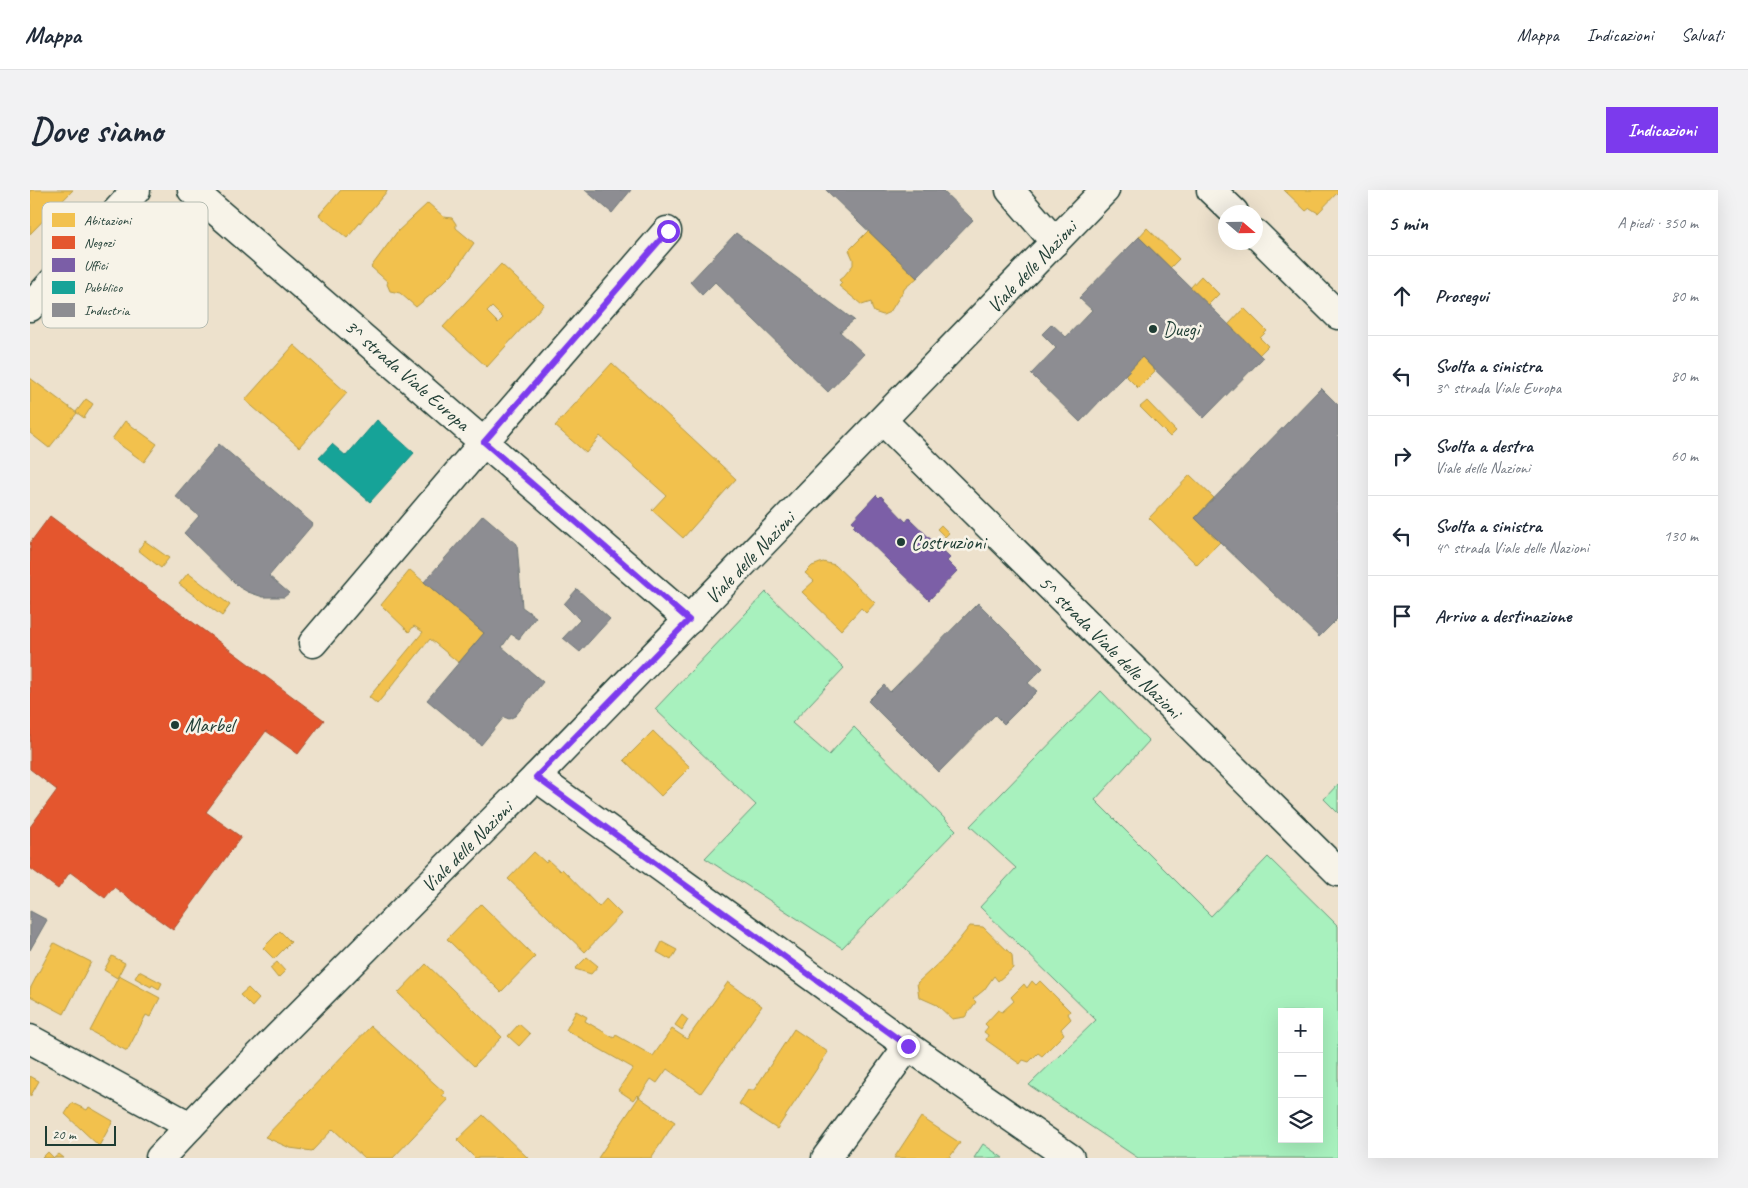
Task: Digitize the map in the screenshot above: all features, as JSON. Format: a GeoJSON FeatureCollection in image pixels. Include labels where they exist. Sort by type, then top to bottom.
{"type":"FeatureCollection","features":[{"type":"Feature","properties":{"kind":"street"},"geometry":{"type":"LineString","coordinates":[[125,202],[136,190]]}},
{"type":"Feature","properties":{"kind":"street","name":"3^ strada Viale Europa"},"geometry":{"type":"LineString","coordinates":[[192,190],[206,202]]}},
{"type":"Feature","properties":{"kind":"street"},"geometry":{"type":"LineString","coordinates":[[1010,190],[1055,242]]}},
{"type":"Feature","properties":{"kind":"street","name":"Viale delle Nazioni"},"geometry":{"type":"LineString","coordinates":[[160,1158],[536,777],[1105,190]]}},
{"type":"Feature","properties":{"kind":"street"},"geometry":{"type":"LineString","coordinates":[[1211,190],[1227,205]]}},
{"type":"Feature","properties":{"kind":"street","name":"3^ strada Viale Europa"},"geometry":{"type":"LineString","coordinates":[[208,204],[689,620]]}},
{"type":"Feature","properties":{"kind":"street"},"geometry":{"type":"LineString","coordinates":[[313,643],[484,442],[668,231]]}},
{"type":"Feature","properties":{"kind":"street"},"geometry":{"type":"LineString","coordinates":[[1263,241],[1338,315]]}},
{"type":"Feature","properties":{"kind":"street"},"geometry":{"type":"LineString","coordinates":[[30,307],[42,294]]}},
{"type":"Feature","properties":{"kind":"street","name":"5^ strada Viale delle Nazioni"},"geometry":{"type":"LineString","coordinates":[[883,421],[1338,872]]}},
{"type":"Feature","properties":{"kind":"street"},"geometry":{"type":"LineString","coordinates":[[536,777],[908,1046],[1070,1158]]}},
{"type":"Feature","properties":{"kind":"street"},"geometry":{"type":"LineString","coordinates":[[30,1039],[190,1126]]}},
{"type":"Feature","properties":{"kind":"street"},"geometry":{"type":"LineString","coordinates":[[826,1158],[908,1046]]}},
{"type":"Feature","properties":{"kind":"green space"},"geometry":{"type":"Polygon","coordinates":[[[766,592],[844,668],[792,723],[829,755],[854,727],[956,830],[842,948],[705,858],[756,805],[655,709],[766,592]]]}},
{"type":"Feature","properties":{"kind":"green space"},"geometry":{"type":"Polygon","coordinates":[[[1101,691],[1149,741],[1095,800],[1211,916],[1268,857],[1338,926],[1338,1158],[1138,1158],[1029,1085],[1096,1020],[980,907],[1016,868],[970,826],[1101,691]]]}},
{"type":"Feature","properties":{"kind":"green space"},"geometry":{"type":"Polygon","coordinates":[[[1338,784],[1338,813],[1324,799],[1338,784]]]}},
{"type":"Feature","properties":{"kind":"green space"},"geometry":{"type":"Polygon","coordinates":[[[983,1144],[1003,1158],[974,1158],[983,1144]]]}},
{"type":"Feature","properties":{"kind":"building: Abitazioni"},"geometry":{"type":"Polygon","coordinates":[[[30,190],[73,190],[61,202],[42,202],[42,222],[30,234],[30,190]]]}},
{"type":"Feature","properties":{"kind":"building: Abitazioni"},"geometry":{"type":"Polygon","coordinates":[[[341,190],[388,190],[347,238],[319,215],[341,190]]]}},
{"type":"Feature","properties":{"kind":"building: Abitazioni"},"geometry":{"type":"Polygon","coordinates":[[[1284,190],[1338,190],[1338,192],[1318,213],[1310,208],[1306,211],[1284,190]]]}},
{"type":"Feature","properties":{"kind":"building: Abitazioni"},"geometry":{"type":"Polygon","coordinates":[[[428,203],[444,217],[452,218],[456,228],[474,243],[453,273],[416,307],[400,293],[390,291],[388,282],[371,267],[397,232],[428,203]]]}},
{"type":"Feature","properties":{"kind":"building: Abitazioni"},"geometry":{"type":"Polygon","coordinates":[[[1147,228],[1179,259],[1170,268],[1139,237],[1147,228]]]}},
{"type":"Feature","properties":{"kind":"building: Abitazioni"},"geometry":{"type":"Polygon","coordinates":[[[868,231],[917,278],[905,288],[890,312],[883,315],[874,312],[871,302],[862,305],[839,286],[842,283],[839,280],[853,265],[853,259],[849,250],[868,231]]]}},
{"type":"Feature","properties":{"kind":"building: Abitazioni"},"geometry":{"type":"Polygon","coordinates":[[[501,264],[544,304],[487,367],[443,327],[501,264]],[[492,307],[487,312],[498,323],[503,318],[492,307]]]}},
{"type":"Feature","properties":{"kind":"building: Abitazioni"},"geometry":{"type":"Polygon","coordinates":[[[1201,276],[1219,294],[1208,305],[1190,288],[1201,276]]]}},
{"type":"Feature","properties":{"kind":"building: Abitazioni"},"geometry":{"type":"Polygon","coordinates":[[[1244,308],[1267,331],[1260,338],[1268,346],[1259,355],[1228,325],[1244,308]]]}},
{"type":"Feature","properties":{"kind":"building: Abitazioni"},"geometry":{"type":"Polygon","coordinates":[[[294,345],[347,393],[299,447],[245,400],[294,345]]]}},
{"type":"Feature","properties":{"kind":"building: Abitazioni"},"geometry":{"type":"Polygon","coordinates":[[[1142,357],[1155,371],[1138,388],[1125,375],[1142,357]]]}},
{"type":"Feature","properties":{"kind":"building: Abitazioni"},"geometry":{"type":"Polygon","coordinates":[[[612,363],[736,479],[683,538],[652,510],[666,495],[600,436],[586,453],[555,426],[612,363]]]}},
{"type":"Feature","properties":{"kind":"building: Abitazioni"},"geometry":{"type":"Polygon","coordinates":[[[30,378],[77,413],[49,448],[30,433],[30,378]]]}},
{"type":"Feature","properties":{"kind":"building: Abitazioni"},"geometry":{"type":"Polygon","coordinates":[[[86,399],[93,404],[84,418],[76,412],[86,399]]]}},
{"type":"Feature","properties":{"kind":"building: Abitazioni"},"geometry":{"type":"Polygon","coordinates":[[[1147,401],[1176,431],[1170,437],[1140,407],[1147,401]]]}},
{"type":"Feature","properties":{"kind":"building: Abitazioni"},"geometry":{"type":"Polygon","coordinates":[[[125,421],[157,444],[144,462],[112,439],[125,421]]]}},
{"type":"Feature","properties":{"kind":"building: Abitazioni"},"geometry":{"type":"Polygon","coordinates":[[[1190,475],[1214,498],[1195,518],[1220,542],[1197,565],[1149,518],[1190,475]]]}},
{"type":"Feature","properties":{"kind":"building: Abitazioni"},"geometry":{"type":"Polygon","coordinates":[[[941,525],[949,533],[945,537],[937,529],[941,525]]]}},
{"type":"Feature","properties":{"kind":"building: Abitazioni"},"geometry":{"type":"Polygon","coordinates":[[[145,541],[169,558],[161,568],[138,550],[145,541]]]}},
{"type":"Feature","properties":{"kind":"building: Abitazioni"},"geometry":{"type":"Polygon","coordinates":[[[823,562],[835,565],[875,603],[866,613],[861,608],[841,630],[802,592],[814,581],[805,573],[812,566],[823,562]]]}},
{"type":"Feature","properties":{"kind":"building: Abitazioni"},"geometry":{"type":"Polygon","coordinates":[[[410,570],[484,633],[459,663],[430,639],[377,704],[369,697],[423,632],[414,626],[409,632],[381,605],[410,570]]]}},
{"type":"Feature","properties":{"kind":"building: Abitazioni"},"geometry":{"type":"Polygon","coordinates":[[[188,573],[230,605],[222,616],[179,584],[188,573]]]}},
{"type":"Feature","properties":{"kind":"building: Abitazioni"},"geometry":{"type":"Polygon","coordinates":[[[653,731],[690,767],[661,796],[624,760],[653,731]]]}},
{"type":"Feature","properties":{"kind":"building: Abitazioni"},"geometry":{"type":"Polygon","coordinates":[[[534,852],[546,863],[548,860],[560,871],[562,869],[599,907],[606,899],[621,914],[585,952],[508,879],[534,852]]]}},
{"type":"Feature","properties":{"kind":"building: Abitazioni"},"geometry":{"type":"Polygon","coordinates":[[[481,904],[535,957],[501,992],[447,939],[481,904]]]}},
{"type":"Feature","properties":{"kind":"building: Abitazioni"},"geometry":{"type":"Polygon","coordinates":[[[970,926],[983,927],[1012,955],[1013,968],[998,981],[994,976],[984,990],[973,999],[976,1002],[965,1017],[952,1019],[937,1005],[919,997],[917,983],[946,956],[970,926]]]}},
{"type":"Feature","properties":{"kind":"building: Abitazioni"},"geometry":{"type":"Polygon","coordinates":[[[280,931],[291,942],[274,959],[263,948],[280,931]]]}},
{"type":"Feature","properties":{"kind":"building: Abitazioni"},"geometry":{"type":"Polygon","coordinates":[[[662,942],[677,950],[671,960],[657,952],[662,942]]]}},
{"type":"Feature","properties":{"kind":"building: Abitazioni"},"geometry":{"type":"Polygon","coordinates":[[[54,943],[91,962],[64,1014],[30,996],[30,989],[54,943]]]}},
{"type":"Feature","properties":{"kind":"building: Abitazioni"},"geometry":{"type":"Polygon","coordinates":[[[112,956],[125,963],[117,978],[104,970],[112,956]]]}},
{"type":"Feature","properties":{"kind":"building: Abitazioni"},"geometry":{"type":"Polygon","coordinates":[[[587,957],[598,966],[591,974],[575,969],[587,957]]]}},
{"type":"Feature","properties":{"kind":"building: Abitazioni"},"geometry":{"type":"Polygon","coordinates":[[[277,962],[285,971],[278,978],[270,968],[277,962]]]}},
{"type":"Feature","properties":{"kind":"building: Abitazioni"},"geometry":{"type":"Polygon","coordinates":[[[426,964],[502,1037],[474,1066],[398,993],[426,964]]]}},
{"type":"Feature","properties":{"kind":"building: Abitazioni"},"geometry":{"type":"Polygon","coordinates":[[[139,971],[162,983],[159,989],[152,985],[151,987],[135,978],[139,971]]]}},
{"type":"Feature","properties":{"kind":"building: Abitazioni"},"geometry":{"type":"Polygon","coordinates":[[[119,976],[160,998],[150,1017],[146,1015],[127,1051],[90,1031],[119,976]]]}},
{"type":"Feature","properties":{"kind":"building: Abitazioni"},"geometry":{"type":"Polygon","coordinates":[[[1032,981],[1036,985],[1040,981],[1070,1011],[1068,1014],[1071,1019],[1061,1029],[1064,1034],[1042,1056],[1038,1053],[1029,1062],[1023,1060],[1020,1064],[986,1040],[988,1035],[984,1032],[988,1027],[985,1024],[998,1010],[1002,1012],[1014,1001],[1011,997],[1024,984],[1027,988],[1032,981]]]}},
{"type":"Feature","properties":{"kind":"building: Abitazioni"},"geometry":{"type":"Polygon","coordinates":[[[728,982],[762,1006],[701,1093],[667,1069],[657,1083],[651,1079],[639,1097],[637,1095],[633,1100],[618,1090],[633,1068],[566,1030],[576,1011],[587,1017],[585,1021],[614,1038],[616,1035],[653,1056],[672,1029],[687,1039],[728,982]]]}},
{"type":"Feature","properties":{"kind":"building: Abitazioni"},"geometry":{"type":"Polygon","coordinates":[[[248,988],[259,999],[252,1007],[240,995],[248,988]]]}},
{"type":"Feature","properties":{"kind":"building: Abitazioni"},"geometry":{"type":"Polygon","coordinates":[[[682,1015],[688,1020],[682,1030],[675,1025],[682,1015]]]}},
{"type":"Feature","properties":{"kind":"building: Abitazioni"},"geometry":{"type":"Polygon","coordinates":[[[519,1024],[530,1034],[519,1046],[508,1036],[519,1024]]]}},
{"type":"Feature","properties":{"kind":"building: Abitazioni"},"geometry":{"type":"Polygon","coordinates":[[[371,1026],[445,1093],[442,1095],[448,1100],[393,1158],[364,1158],[333,1129],[312,1151],[290,1148],[265,1137],[371,1026]]]}},
{"type":"Feature","properties":{"kind":"building: Abitazioni"},"geometry":{"type":"Polygon","coordinates":[[[794,1029],[828,1052],[777,1129],[739,1104],[748,1090],[754,1090],[794,1029]]]}},
{"type":"Feature","properties":{"kind":"building: Abitazioni"},"geometry":{"type":"Polygon","coordinates":[[[30,1076],[39,1081],[30,1097],[30,1076]]]}},
{"type":"Feature","properties":{"kind":"building: Abitazioni"},"geometry":{"type":"Polygon","coordinates":[[[639,1097],[675,1122],[651,1158],[598,1158],[639,1097]]]}},
{"type":"Feature","properties":{"kind":"building: Abitazioni"},"geometry":{"type":"Polygon","coordinates":[[[72,1103],[87,1110],[89,1107],[113,1121],[99,1146],[65,1114],[72,1103]]]}},
{"type":"Feature","properties":{"kind":"building: Abitazioni"},"geometry":{"type":"Polygon","coordinates":[[[483,1115],[528,1158],[475,1158],[457,1140],[483,1115]]]}},
{"type":"Feature","properties":{"kind":"building: Abitazioni"},"geometry":{"type":"Polygon","coordinates":[[[921,1117],[960,1143],[949,1158],[894,1158],[921,1117]]]}},
{"type":"Feature","properties":{"kind":"building: Abitazioni"},"geometry":{"type":"Polygon","coordinates":[[[48,1152],[54,1158],[42,1158],[48,1152]]]}},
{"type":"Feature","properties":{"kind":"building: Abitazioni"},"geometry":{"type":"Polygon","coordinates":[[[59,1154],[64,1158],[54,1158],[59,1154]]]}},
{"type":"Feature","properties":{"kind":"building: Negozi","name":"Marbel"},"geometry":{"type":"Polygon","coordinates":[[[50,516],[324,720],[298,754],[266,731],[206,812],[241,837],[173,930],[114,887],[105,898],[70,872],[58,889],[30,868],[30,827],[57,790],[30,769],[30,543],[50,516]]]}},
{"type":"Feature","properties":{"kind":"building: Uffici","name":"Costruzioni"},"geometry":{"type":"Polygon","coordinates":[[[876,495],[879,498],[881,496],[906,522],[909,518],[950,558],[947,561],[957,571],[929,600],[853,526],[855,524],[852,521],[876,495]]]}},
{"type":"Feature","properties":{"kind":"building: Pubblico"},"geometry":{"type":"Polygon","coordinates":[[[377,420],[414,453],[370,502],[319,458],[332,444],[346,456],[377,420]]]}},
{"type":"Feature","properties":{"kind":"building: Industria"},"geometry":{"type":"Polygon","coordinates":[[[585,190],[631,190],[612,213],[585,190]]]}},
{"type":"Feature","properties":{"kind":"building: Industria"},"geometry":{"type":"Polygon","coordinates":[[[826,190],[942,190],[973,220],[917,278],[826,190]]]}},
{"type":"Feature","properties":{"kind":"building: Industria"},"geometry":{"type":"Polygon","coordinates":[[[736,233],[854,320],[840,332],[864,354],[828,392],[715,282],[702,295],[690,282],[736,233]]]}},
{"type":"Feature","properties":{"kind":"building: Industria","name":"Duegi"},"geometry":{"type":"Polygon","coordinates":[[[1139,237],[1263,358],[1204,418],[1142,357],[1080,422],[1031,374],[1056,348],[1042,334],[1052,324],[1066,337],[1092,310],[1079,298],[1139,237]]]}},
{"type":"Feature","properties":{"kind":"building: Industria"},"geometry":{"type":"Polygon","coordinates":[[[1321,388],[1338,405],[1338,618],[1319,637],[1195,518],[1321,388]]]}},
{"type":"Feature","properties":{"kind":"building: Industria"},"geometry":{"type":"Polygon","coordinates":[[[219,444],[313,524],[269,576],[289,593],[284,597],[263,597],[239,587],[184,533],[199,516],[175,496],[219,444]]]}},
{"type":"Feature","properties":{"kind":"building: Industria"},"geometry":{"type":"Polygon","coordinates":[[[483,515],[517,544],[522,607],[536,617],[519,639],[511,634],[502,647],[543,682],[515,716],[509,719],[504,717],[481,745],[427,700],[484,633],[424,582],[483,515]]]}},
{"type":"Feature","properties":{"kind":"building: Industria"},"geometry":{"type":"Polygon","coordinates":[[[577,589],[610,619],[580,652],[563,638],[580,620],[564,604],[577,589]]]}},
{"type":"Feature","properties":{"kind":"building: Industria"},"geometry":{"type":"Polygon","coordinates":[[[978,603],[1043,668],[1028,683],[1037,691],[1004,724],[995,715],[939,772],[868,701],[884,685],[890,692],[978,603]]]}},
{"type":"Feature","properties":{"kind":"building: Industria"},"geometry":{"type":"Polygon","coordinates":[[[30,911],[47,920],[30,950],[30,911]]]}},
{"type":"Feature","properties":{"kind":"place","name":"Duegi"},"geometry":{"type":"Point","coordinates":[1153,329]}},
{"type":"Feature","properties":{"kind":"place","name":"Costruzioni"},"geometry":{"type":"Point","coordinates":[901,542]}},
{"type":"Feature","properties":{"kind":"place","name":"Marbel"},"geometry":{"type":"Point","coordinates":[175,725]}},
{"type":"Feature","properties":{"kind":"route"},"geometry":{"type":"LineString","coordinates":[[668,231],[484,442],[689,620],[536,777],[908,1046]]}}]}
